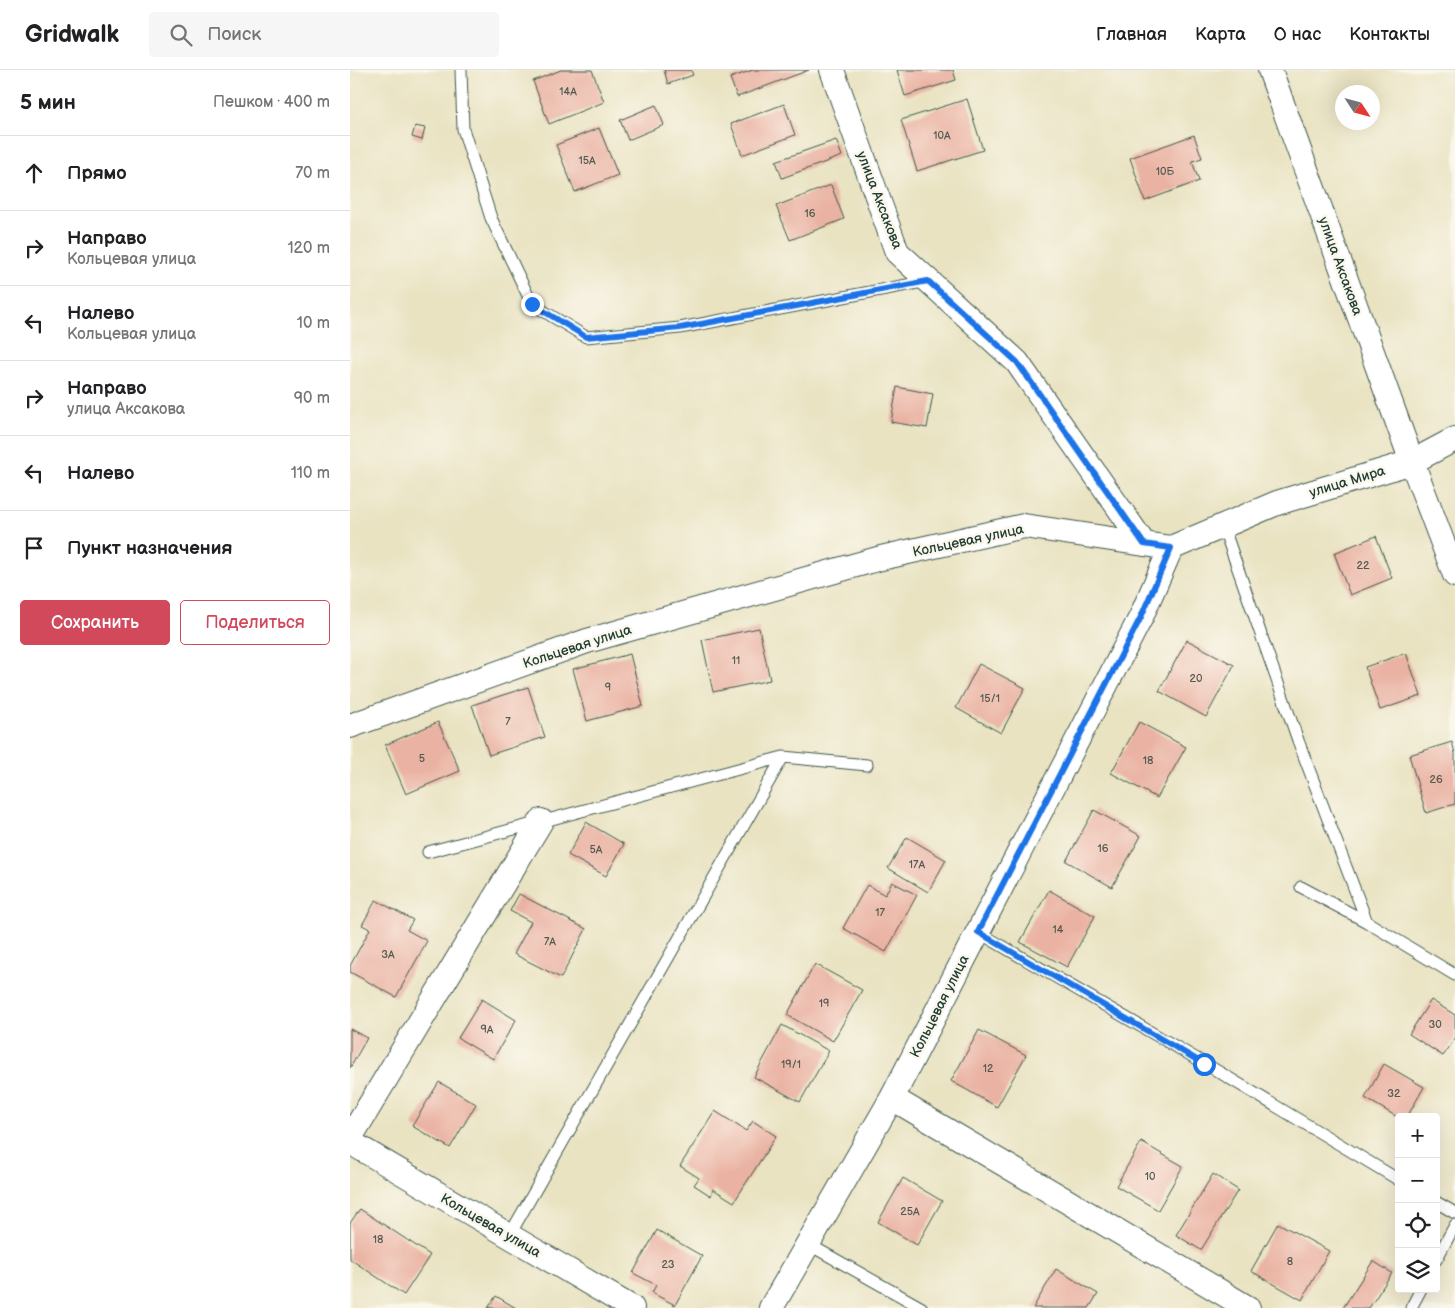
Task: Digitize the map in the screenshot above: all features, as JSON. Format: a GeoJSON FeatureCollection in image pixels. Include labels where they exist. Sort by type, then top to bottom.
{"type":"FeatureCollection","features":[{"type":"Feature","properties":{"kind":"street","name":"улица Аксакова"},"geometry":{"type":"LineString","coordinates":[[832,70],[897,252],[1017,362],[1144,544]]}},
{"type":"Feature","properties":{"kind":"street","name":"улица Аксакова"},"geometry":{"type":"LineString","coordinates":[[1270,70],[1412,462]]}},
{"type":"Feature","properties":{"kind":"street","name":"улица Мира"},"geometry":{"type":"LineString","coordinates":[[1171,548],[1277,503],[1412,462],[1455,439]]}},
{"type":"Feature","properties":{"kind":"street"},"geometry":{"type":"LineString","coordinates":[[1412,462],[1455,575]]}},
{"type":"Feature","properties":{"kind":"street","name":"Кольцевая улица"},"geometry":{"type":"LineString","coordinates":[[350,726],[587,641],[881,558],[1024,526],[1171,548],[1141,617],[892,1098],[771,1308]]}},
{"type":"Feature","properties":{"kind":"street"},"geometry":{"type":"LineString","coordinates":[[350,1138],[541,821]]}},
{"type":"Feature","properties":{"kind":"street"},"geometry":{"type":"LineString","coordinates":[[892,1098],[1248,1308]]}},
{"type":"Feature","properties":{"kind":"street","name":"Кольцевая улица"},"geometry":{"type":"LineString","coordinates":[[350,1142],[632,1308]]}},
{"type":"Feature","properties":{"kind":"lane"},"geometry":{"type":"LineString","coordinates":[[462,70],[463,129],[491,218],[532,304],[586,337],[680,328],[928,281]]}},
{"type":"Feature","properties":{"kind":"lane"},"geometry":{"type":"LineString","coordinates":[[1223,526],[1299,743],[1367,922]]}},
{"type":"Feature","properties":{"kind":"lane"},"geometry":{"type":"LineString","coordinates":[[509,1236],[783,757]]}},
{"type":"Feature","properties":{"kind":"lane"},"geometry":{"type":"LineString","coordinates":[[428,852],[783,757],[867,765]]}},
{"type":"Feature","properties":{"kind":"lane"},"geometry":{"type":"LineString","coordinates":[[1301,887],[1367,922],[1455,975]]}},
{"type":"Feature","properties":{"kind":"lane"},"geometry":{"type":"LineString","coordinates":[[978,932],[1395,1178]]}},
{"type":"Feature","properties":{"kind":"lane"},"geometry":{"type":"LineString","coordinates":[[1438,1203],[1455,1213]]}},
{"type":"Feature","properties":{"kind":"lane"},"geometry":{"type":"LineString","coordinates":[[1440,1253],[1455,1225]]}},
{"type":"Feature","properties":{"kind":"lane"},"geometry":{"type":"LineString","coordinates":[[808,1244],[922,1308]]}},
{"type":"Feature","properties":{"kind":"lane"},"geometry":{"type":"LineString","coordinates":[[1411,1308],[1419,1293]]}},
{"type":"Feature","properties":{"kind":"building"},"geometry":{"type":"Polygon","coordinates":[[[561,70],[592,70],[604,102],[549,124],[533,81],[561,70]]]}},
{"type":"Feature","properties":{"kind":"building"},"geometry":{"type":"Polygon","coordinates":[[[664,70],[691,70],[693,75],[668,84],[664,70]]]}},
{"type":"Feature","properties":{"kind":"building"},"geometry":{"type":"Polygon","coordinates":[[[753,70],[809,70],[737,97],[730,78],[753,70]]]}},
{"type":"Feature","properties":{"kind":"building"},"geometry":{"type":"Polygon","coordinates":[[[897,70],[953,70],[956,80],[905,96],[897,70]]]}},
{"type":"Feature","properties":{"kind":"building"},"geometry":{"type":"Polygon","coordinates":[[[967,99],[983,150],[917,171],[901,120],[967,99]]]}},
{"type":"Feature","properties":{"kind":"building"},"geometry":{"type":"Polygon","coordinates":[[[784,104],[795,135],[742,155],[731,124],[784,104]]]}},
{"type":"Feature","properties":{"kind":"building"},"geometry":{"type":"Polygon","coordinates":[[[656,105],[664,125],[628,140],[620,120],[656,105]]]}},
{"type":"Feature","properties":{"kind":"building"},"geometry":{"type":"Polygon","coordinates":[[[415,126],[425,128],[422,140],[412,137],[415,126]]]}},
{"type":"Feature","properties":{"kind":"building"},"geometry":{"type":"Polygon","coordinates":[[[599,128],[618,175],[575,192],[556,145],[599,128]]]}},
{"type":"Feature","properties":{"kind":"building"},"geometry":{"type":"Polygon","coordinates":[[[1194,135],[1202,158],[1192,161],[1199,181],[1145,201],[1130,158],[1194,135]]]}},
{"type":"Feature","properties":{"kind":"building"},"geometry":{"type":"Polygon","coordinates":[[[836,140],[842,156],[782,178],[776,161],[836,140]]]}},
{"type":"Feature","properties":{"kind":"building"},"geometry":{"type":"Polygon","coordinates":[[[831,185],[844,219],[790,240],[776,206],[831,185]]]}},
{"type":"Feature","properties":{"kind":"building"},"geometry":{"type":"Polygon","coordinates":[[[897,387],[933,394],[927,428],[891,422],[897,387]]]}},
{"type":"Feature","properties":{"kind":"building"},"geometry":{"type":"Polygon","coordinates":[[[1376,536],[1392,578],[1350,595],[1334,553],[1376,536]]]}},
{"type":"Feature","properties":{"kind":"building"},"geometry":{"type":"Polygon","coordinates":[[[759,628],[770,680],[713,692],[702,640],[759,628]]]}},
{"type":"Feature","properties":{"kind":"building"},"geometry":{"type":"Polygon","coordinates":[[[1187,640],[1234,665],[1206,717],[1159,691],[1187,640]]]}},
{"type":"Feature","properties":{"kind":"building"},"geometry":{"type":"Polygon","coordinates":[[[1406,653],[1421,696],[1380,710],[1365,667],[1406,653]]]}},
{"type":"Feature","properties":{"kind":"building"},"geometry":{"type":"Polygon","coordinates":[[[630,654],[643,706],[587,721],[573,669],[630,654]]]}},
{"type":"Feature","properties":{"kind":"building"},"geometry":{"type":"Polygon","coordinates":[[[979,664],[1025,688],[1001,733],[956,708],[979,664]]]}},
{"type":"Feature","properties":{"kind":"building"},"geometry":{"type":"Polygon","coordinates":[[[528,687],[545,737],[489,755],[472,705],[528,687]]]}},
{"type":"Feature","properties":{"kind":"building"},"geometry":{"type":"Polygon","coordinates":[[[438,722],[460,771],[406,794],[385,745],[438,722]]]}},
{"type":"Feature","properties":{"kind":"building"},"geometry":{"type":"Polygon","coordinates":[[[1139,722],[1186,747],[1157,798],[1111,773],[1139,722]]]}},
{"type":"Feature","properties":{"kind":"building"},"geometry":{"type":"Polygon","coordinates":[[[1452,742],[1455,753],[1455,804],[1426,813],[1409,755],[1452,742]]]}},
{"type":"Feature","properties":{"kind":"building"},"geometry":{"type":"Polygon","coordinates":[[[1094,810],[1141,836],[1112,887],[1066,861],[1094,810]]]}},
{"type":"Feature","properties":{"kind":"building"},"geometry":{"type":"Polygon","coordinates":[[[586,822],[624,844],[606,876],[568,855],[586,822]]]}},
{"type":"Feature","properties":{"kind":"building"},"geometry":{"type":"Polygon","coordinates":[[[907,837],[946,860],[928,892],[888,868],[907,837]]]}},
{"type":"Feature","properties":{"kind":"building"},"geometry":{"type":"Polygon","coordinates":[[[892,882],[917,895],[886,952],[843,928],[867,885],[885,895],[892,882]]]}},
{"type":"Feature","properties":{"kind":"building"},"geometry":{"type":"Polygon","coordinates":[[[1049,890],[1095,916],[1067,967],[1020,942],[1049,890]]]}},
{"type":"Feature","properties":{"kind":"building"},"geometry":{"type":"Polygon","coordinates":[[[519,894],[586,929],[561,978],[514,954],[531,922],[510,911],[519,894]]]}},
{"type":"Feature","properties":{"kind":"building"},"geometry":{"type":"Polygon","coordinates":[[[376,900],[413,920],[407,930],[427,941],[396,997],[350,972],[350,966],[370,929],[362,925],[376,900]]]}},
{"type":"Feature","properties":{"kind":"building"},"geometry":{"type":"Polygon","coordinates":[[[815,964],[862,990],[833,1041],[787,1015],[815,964]]]}},
{"type":"Feature","properties":{"kind":"building"},"geometry":{"type":"Polygon","coordinates":[[[482,999],[516,1020],[493,1059],[458,1038],[482,999]]]}},
{"type":"Feature","properties":{"kind":"building"},"geometry":{"type":"Polygon","coordinates":[[[1431,1000],[1455,1015],[1455,1039],[1443,1056],[1409,1034],[1431,1000]]]}},
{"type":"Feature","properties":{"kind":"building"},"geometry":{"type":"Polygon","coordinates":[[[782,1025],[829,1051],[800,1102],[754,1077],[782,1025]]]}},
{"type":"Feature","properties":{"kind":"building"},"geometry":{"type":"Polygon","coordinates":[[[350,1029],[367,1038],[350,1068],[350,1029]]]}},
{"type":"Feature","properties":{"kind":"building"},"geometry":{"type":"Polygon","coordinates":[[[979,1030],[1026,1055],[997,1107],[951,1081],[979,1030]]]}},
{"type":"Feature","properties":{"kind":"building"},"geometry":{"type":"Polygon","coordinates":[[[1384,1064],[1424,1087],[1409,1113],[1395,1113],[1395,1116],[1365,1098],[1384,1064]]]}},
{"type":"Feature","properties":{"kind":"building"},"geometry":{"type":"Polygon","coordinates":[[[439,1082],[476,1104],[450,1148],[412,1126],[439,1082]]]}},
{"type":"Feature","properties":{"kind":"building"},"geometry":{"type":"Polygon","coordinates":[[[715,1111],[746,1131],[753,1121],[776,1136],[734,1202],[713,1189],[711,1196],[694,1185],[699,1178],[680,1166],[715,1111]]]}},
{"type":"Feature","properties":{"kind":"building"},"geometry":{"type":"Polygon","coordinates":[[[1141,1142],[1183,1166],[1158,1210],[1116,1186],[1141,1142]]]}},
{"type":"Feature","properties":{"kind":"building"},"geometry":{"type":"Polygon","coordinates":[[[1213,1174],[1238,1190],[1201,1250],[1176,1235],[1213,1174]]]}},
{"type":"Feature","properties":{"kind":"building"},"geometry":{"type":"Polygon","coordinates":[[[903,1178],[942,1201],[917,1245],[878,1222],[903,1178]]]}},
{"type":"Feature","properties":{"kind":"building"},"geometry":{"type":"Polygon","coordinates":[[[360,1209],[430,1255],[404,1295],[350,1259],[350,1223],[360,1209]]]}},
{"type":"Feature","properties":{"kind":"building"},"geometry":{"type":"Polygon","coordinates":[[[1278,1223],[1329,1251],[1302,1300],[1251,1271],[1278,1223]]]}},
{"type":"Feature","properties":{"kind":"building"},"geometry":{"type":"Polygon","coordinates":[[[657,1230],[702,1256],[675,1305],[652,1293],[656,1285],[633,1273],[657,1230]]]}},
{"type":"Feature","properties":{"kind":"building"},"geometry":{"type":"Polygon","coordinates":[[[1373,1261],[1392,1273],[1369,1308],[1343,1308],[1373,1261]]]}},
{"type":"Feature","properties":{"kind":"building"},"geometry":{"type":"Polygon","coordinates":[[[1056,1269],[1098,1294],[1089,1308],[1033,1308],[1056,1269]]]}},
{"type":"Feature","properties":{"kind":"building"},"geometry":{"type":"Polygon","coordinates":[[[496,1296],[516,1308],[488,1308],[496,1296]]]}},
{"type":"Feature","properties":{"kind":"route"},"geometry":{"type":"LineString","coordinates":[[532,304],[586,337],[680,328],[928,281],[1017,362],[1144,544],[1171,548],[1141,617],[978,932],[1204,1064]]}}]}
